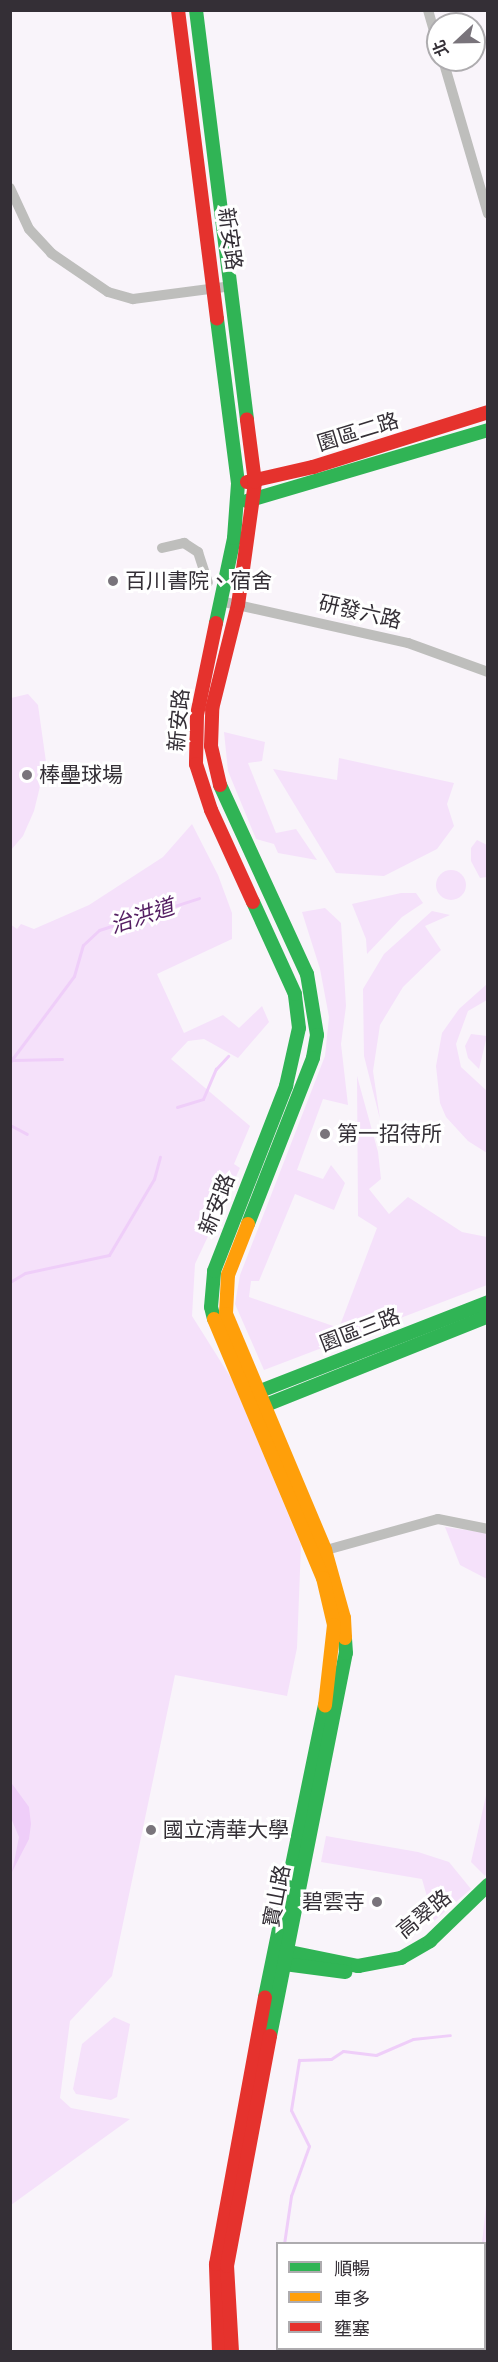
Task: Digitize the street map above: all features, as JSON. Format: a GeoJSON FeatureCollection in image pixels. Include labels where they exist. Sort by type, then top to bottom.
{"type":"FeatureCollection","features":[{"type":"Feature","properties":{"kind":"street","name":"新安路"},"geometry":{"type":"LineString","coordinates":[[178,10],[238,483],[238,502],[197,715],[196,764],[207,802],[295,994],[299,1028],[286,1086],[217,1263],[211,1289],[213,1320],[253,1394]]}},
{"type":"Feature","properties":{"kind":"street","name":"新安路"},"geometry":{"type":"LineString","coordinates":[[196,10],[255,482],[255,500],[238,605],[212,709],[214,771],[307,974],[316,1017],[313,1058],[228,1275],[225,1293],[232,1334],[253,1394]]}},
{"type":"Feature","properties":{"kind":"street"},"geometry":{"type":"LineString","coordinates":[[447,72],[487,208]]}},
{"type":"Feature","properties":{"kind":"street"},"geometry":{"type":"LineString","coordinates":[[10,188],[28,229],[51,253],[108,292],[133,298],[232,286]]}},
{"type":"Feature","properties":{"kind":"street","name":"園區二路"},"geometry":{"type":"LineString","coordinates":[[238,483],[255,482],[443,429],[488,412]]}},
{"type":"Feature","properties":{"kind":"street","name":"園區二路"},"geometry":{"type":"LineString","coordinates":[[238,502],[255,500],[488,430]]}},
{"type":"Feature","properties":{"kind":"street"},"geometry":{"type":"LineString","coordinates":[[162,548],[184,543],[198,552],[208,582]]}},
{"type":"Feature","properties":{"kind":"street","name":"研發六路"},"geometry":{"type":"LineString","coordinates":[[220,601],[408,643],[488,672]]}},
{"type":"Feature","properties":{"kind":"street","name":"園區三路"},"geometry":{"type":"LineString","coordinates":[[253,1394],[488,1302]]}},
{"type":"Feature","properties":{"kind":"street","name":"園區三路"},"geometry":{"type":"LineString","coordinates":[[259,1408],[488,1316]]}},
{"type":"Feature","properties":{"kind":"street","name":"寶山路"},"geometry":{"type":"LineString","coordinates":[[219,2352],[215,2320],[241,2110],[279,1957],[346,1653],[342,1607],[253,1394]]}},
{"type":"Feature","properties":{"kind":"street"},"geometry":{"type":"LineString","coordinates":[[318,1552],[438,1519],[488,1529]]}},
{"type":"Feature","properties":{"kind":"street","name":"高翠路"},"geometry":{"type":"LineString","coordinates":[[386,1968],[430,1941],[488,1885]]}},
{"type":"Feature","properties":{"kind":"street","name":"高翠路"},"geometry":{"type":"LineString","coordinates":[[279,1957],[386,1968],[422,1957],[488,1899]]}},
{"type":"Feature","properties":{"kind":"street","name":"寶山路"},"geometry":{"type":"LineString","coordinates":[[222,2265],[232,2352]]}},
{"type":"Feature","properties":{"kind":"shaded area","name":"棒壘球場"},"geometry":{"type":"Polygon","coordinates":[[[28,694],[38,705],[46,762],[34,811],[23,836],[11,850],[11,698],[28,694]]]}},
{"type":"Feature","properties":{"kind":"shaded area"},"geometry":{"type":"Polygon","coordinates":[[[224,732],[265,742],[262,761],[248,763],[276,833],[296,829],[317,860],[278,853],[274,844],[256,839],[228,771],[224,732]]]}},
{"type":"Feature","properties":{"kind":"shaded area"},"geometry":{"type":"Polygon","coordinates":[[[339,758],[454,783],[447,804],[454,826],[437,849],[384,876],[336,873],[273,769],[337,780],[339,758]]]}},
{"type":"Feature","properties":{"kind":"shaded area"},"geometry":{"type":"Polygon","coordinates":[[[192,824],[218,875],[232,913],[232,939],[157,974],[184,1033],[223,1015],[239,1028],[262,1006],[269,1022],[238,1058],[204,1039],[188,1041],[171,1059],[250,1126],[234,1164],[240,1168],[195,1264],[192,1316],[233,1381],[301,1545],[297,1648],[287,1696],[175,1675],[112,1976],[70,2021],[60,2098],[71,2108],[130,2119],[11,2205],[10,924],[17,929],[21,924],[34,929],[89,905],[163,857],[192,824]]]}},
{"type":"Feature","properties":{"kind":"shaded area"},"geometry":{"type":"Polygon","coordinates":[[[477,840],[487,845],[487,877],[480,878],[471,861],[471,848],[477,840]]]}},
{"type":"Feature","properties":{"kind":"shaded area"},"geometry":{"type":"Polygon","coordinates":[[[451,870],[462,874],[466,885],[462,896],[451,900],[440,896],[436,885],[440,874],[451,870]]]}},
{"type":"Feature","properties":{"kind":"shaded area"},"geometry":{"type":"Polygon","coordinates":[[[401,893],[416,893],[423,903],[402,917],[367,954],[366,939],[352,904],[401,893]]]}},
{"type":"Feature","properties":{"kind":"shaded area"},"geometry":{"type":"Polygon","coordinates":[[[325,908],[341,923],[346,1006],[341,1044],[348,1105],[323,1099],[297,1170],[323,1179],[331,1165],[345,1183],[334,1210],[295,1194],[259,1281],[251,1281],[249,1297],[339,1328],[377,1228],[358,1216],[357,1076],[378,1152],[381,1179],[369,1189],[389,1214],[408,1197],[462,1232],[487,1237],[487,1285],[264,1370],[235,1304],[240,1275],[325,1056],[329,1017],[320,969],[302,912],[325,908]]]}},
{"type":"Feature","properties":{"kind":"shaded area"},"geometry":{"type":"Polygon","coordinates":[[[432,911],[450,915],[425,926],[441,950],[403,987],[380,1025],[373,1071],[380,1119],[364,1056],[363,989],[384,954],[432,911]]]}},
{"type":"Feature","properties":{"kind":"shaded area"},"geometry":{"type":"Polygon","coordinates":[[[487,984],[487,1000],[468,1011],[456,1044],[461,1067],[487,1091],[487,1153],[468,1141],[446,1117],[440,1103],[436,1066],[442,1033],[459,1009],[487,984]]]}},
{"type":"Feature","properties":{"kind":"shaded area"},"geometry":{"type":"Polygon","coordinates":[[[471,1034],[487,1036],[479,1069],[468,1058],[465,1046],[471,1034]]]}},
{"type":"Feature","properties":{"kind":"shaded area"},"geometry":{"type":"Polygon","coordinates":[[[445,1527],[487,1533],[487,1579],[460,1565],[445,1527]]]}},
{"type":"Feature","properties":{"kind":"shaded area"},"geometry":{"type":"Polygon","coordinates":[[[10,1781],[29,1807],[31,1824],[29,1839],[12,1872],[19,1837],[11,1818],[10,1781]]]}},
{"type":"Feature","properties":{"kind":"shaded area"},"geometry":{"type":"Polygon","coordinates":[[[487,1791],[488,1871],[485,1876],[471,1862],[487,1791]]]}},
{"type":"Feature","properties":{"kind":"shaded area"},"geometry":{"type":"Polygon","coordinates":[[[326,1836],[418,1852],[449,1862],[471,1889],[434,1921],[422,1879],[321,1862],[326,1836]]]}},
{"type":"Feature","properties":{"kind":"shaded area"},"geometry":{"type":"Polygon","coordinates":[[[114,2017],[130,2024],[117,2097],[111,2100],[76,2094],[73,2089],[82,2044],[114,2017]]]}},
{"type":"Feature","properties":{"kind":"shaded area"},"geometry":{"type":"Polygon","coordinates":[[[487,2196],[487,2351],[468,2351],[486,2350],[486,2242],[482,2242],[487,2196]]]}},
{"type":"Feature","properties":{"kind":"waterway","name":"治洪道"},"geometry":{"type":"LineString","coordinates":[[10,1062],[74,976],[83,945],[99,930],[199,898]]}},
{"type":"Feature","properties":{"kind":"waterway"},"geometry":{"type":"LineString","coordinates":[[177,1107],[203,1099],[216,1069],[228,1056]]}},
{"type":"Feature","properties":{"kind":"waterway","name":"治洪道"},"geometry":{"type":"LineString","coordinates":[[13,1060],[62,1059]]}},
{"type":"Feature","properties":{"kind":"waterway","name":"治洪道"},"geometry":{"type":"LineString","coordinates":[[10,1125],[27,1134]]}},
{"type":"Feature","properties":{"kind":"waterway","name":"治洪道"},"geometry":{"type":"LineString","coordinates":[[10,1282],[25,1273],[109,1255],[154,1179],[160,1157]]}},
{"type":"Feature","properties":{"kind":"waterway"},"geometry":{"type":"LineString","coordinates":[[284,2242],[291,2196],[309,2146],[291,2110],[299,2060],[331,2059],[343,2051],[376,2055],[413,2039],[450,2035]]}},
{"type":"Feature","properties":{"kind":"traffic: fast"},"geometry":{"type":"LineString","coordinates":[[196,10],[247,420]]}},
{"type":"Feature","properties":{"kind":"traffic: fast"},"geometry":{"type":"LineString","coordinates":[[216,623],[234,538],[238,483],[217,319]]}},
{"type":"Feature","properties":{"kind":"traffic: fast"},"geometry":{"type":"LineString","coordinates":[[247,501],[488,430]]}},
{"type":"Feature","properties":{"kind":"traffic: fast"},"geometry":{"type":"LineString","coordinates":[[220,785],[307,974],[317,1035],[313,1058],[248,1224]]}},
{"type":"Feature","properties":{"kind":"traffic: fast"},"geometry":{"type":"LineString","coordinates":[[214,1319],[211,1307],[214,1271],[286,1086],[299,1028],[295,994],[253,902]]}},
{"type":"Feature","properties":{"kind":"traffic: fast"},"geometry":{"type":"LineString","coordinates":[[250,1395],[488,1302]]}},
{"type":"Feature","properties":{"kind":"traffic: fast"},"geometry":{"type":"LineString","coordinates":[[256,1409],[488,1316]]}},
{"type":"Feature","properties":{"kind":"traffic: fast"},"geometry":{"type":"LineString","coordinates":[[270,2036],[346,1653],[345,1638]]}},
{"type":"Feature","properties":{"kind":"traffic: fast"},"geometry":{"type":"LineString","coordinates":[[265,1997],[325,1705]]}},
{"type":"Feature","properties":{"kind":"traffic: fast"},"geometry":{"type":"LineString","coordinates":[[280,1950],[358,1966],[401,1958],[430,1941],[488,1885]]}},
{"type":"Feature","properties":{"kind":"traffic: fast"},"geometry":{"type":"LineString","coordinates":[[277,1963],[345,1972]]}},
{"type":"Feature","properties":{"kind":"traffic: slow"},"geometry":{"type":"LineString","coordinates":[[248,1224],[228,1275],[226,1314],[325,1550],[344,1618],[345,1638]]}},
{"type":"Feature","properties":{"kind":"traffic: slow"},"geometry":{"type":"LineString","coordinates":[[214,1319],[323,1578],[334,1625],[325,1705]]}},
{"type":"Feature","properties":{"kind":"traffic: jam"},"geometry":{"type":"LineString","coordinates":[[178,10],[217,319]]}},
{"type":"Feature","properties":{"kind":"traffic: jam"},"geometry":{"type":"LineString","coordinates":[[247,482],[313,467],[488,412]]}},
{"type":"Feature","properties":{"kind":"traffic: jam"},"geometry":{"type":"LineString","coordinates":[[220,785],[211,746],[212,709],[238,605],[255,482],[247,420]]}},
{"type":"Feature","properties":{"kind":"traffic: jam"},"geometry":{"type":"LineString","coordinates":[[216,623],[197,715],[196,764],[211,810],[253,902]]}},
{"type":"Feature","properties":{"kind":"traffic: jam"},"geometry":{"type":"LineString","coordinates":[[219,2352],[216,2264],[265,1997]]}},
{"type":"Feature","properties":{"kind":"traffic: jam"},"geometry":{"type":"LineString","coordinates":[[232,2352],[227,2266],[270,2036]]}},
{"type":"Feature","properties":{"kind":"place","name":"百川書院、宿舍"},"geometry":{"type":"Point","coordinates":[113,581]}},
{"type":"Feature","properties":{"kind":"place","name":"棒壘球場"},"geometry":{"type":"Point","coordinates":[27,775]}},
{"type":"Feature","properties":{"kind":"place","name":"第一招待所"},"geometry":{"type":"Point","coordinates":[325,1134]}},
{"type":"Feature","properties":{"kind":"place","name":"國立清華大學"},"geometry":{"type":"Point","coordinates":[151,1830]}},
{"type":"Feature","properties":{"kind":"place","name":"碧雲寺"},"geometry":{"type":"Point","coordinates":[377,1902]}}]}
